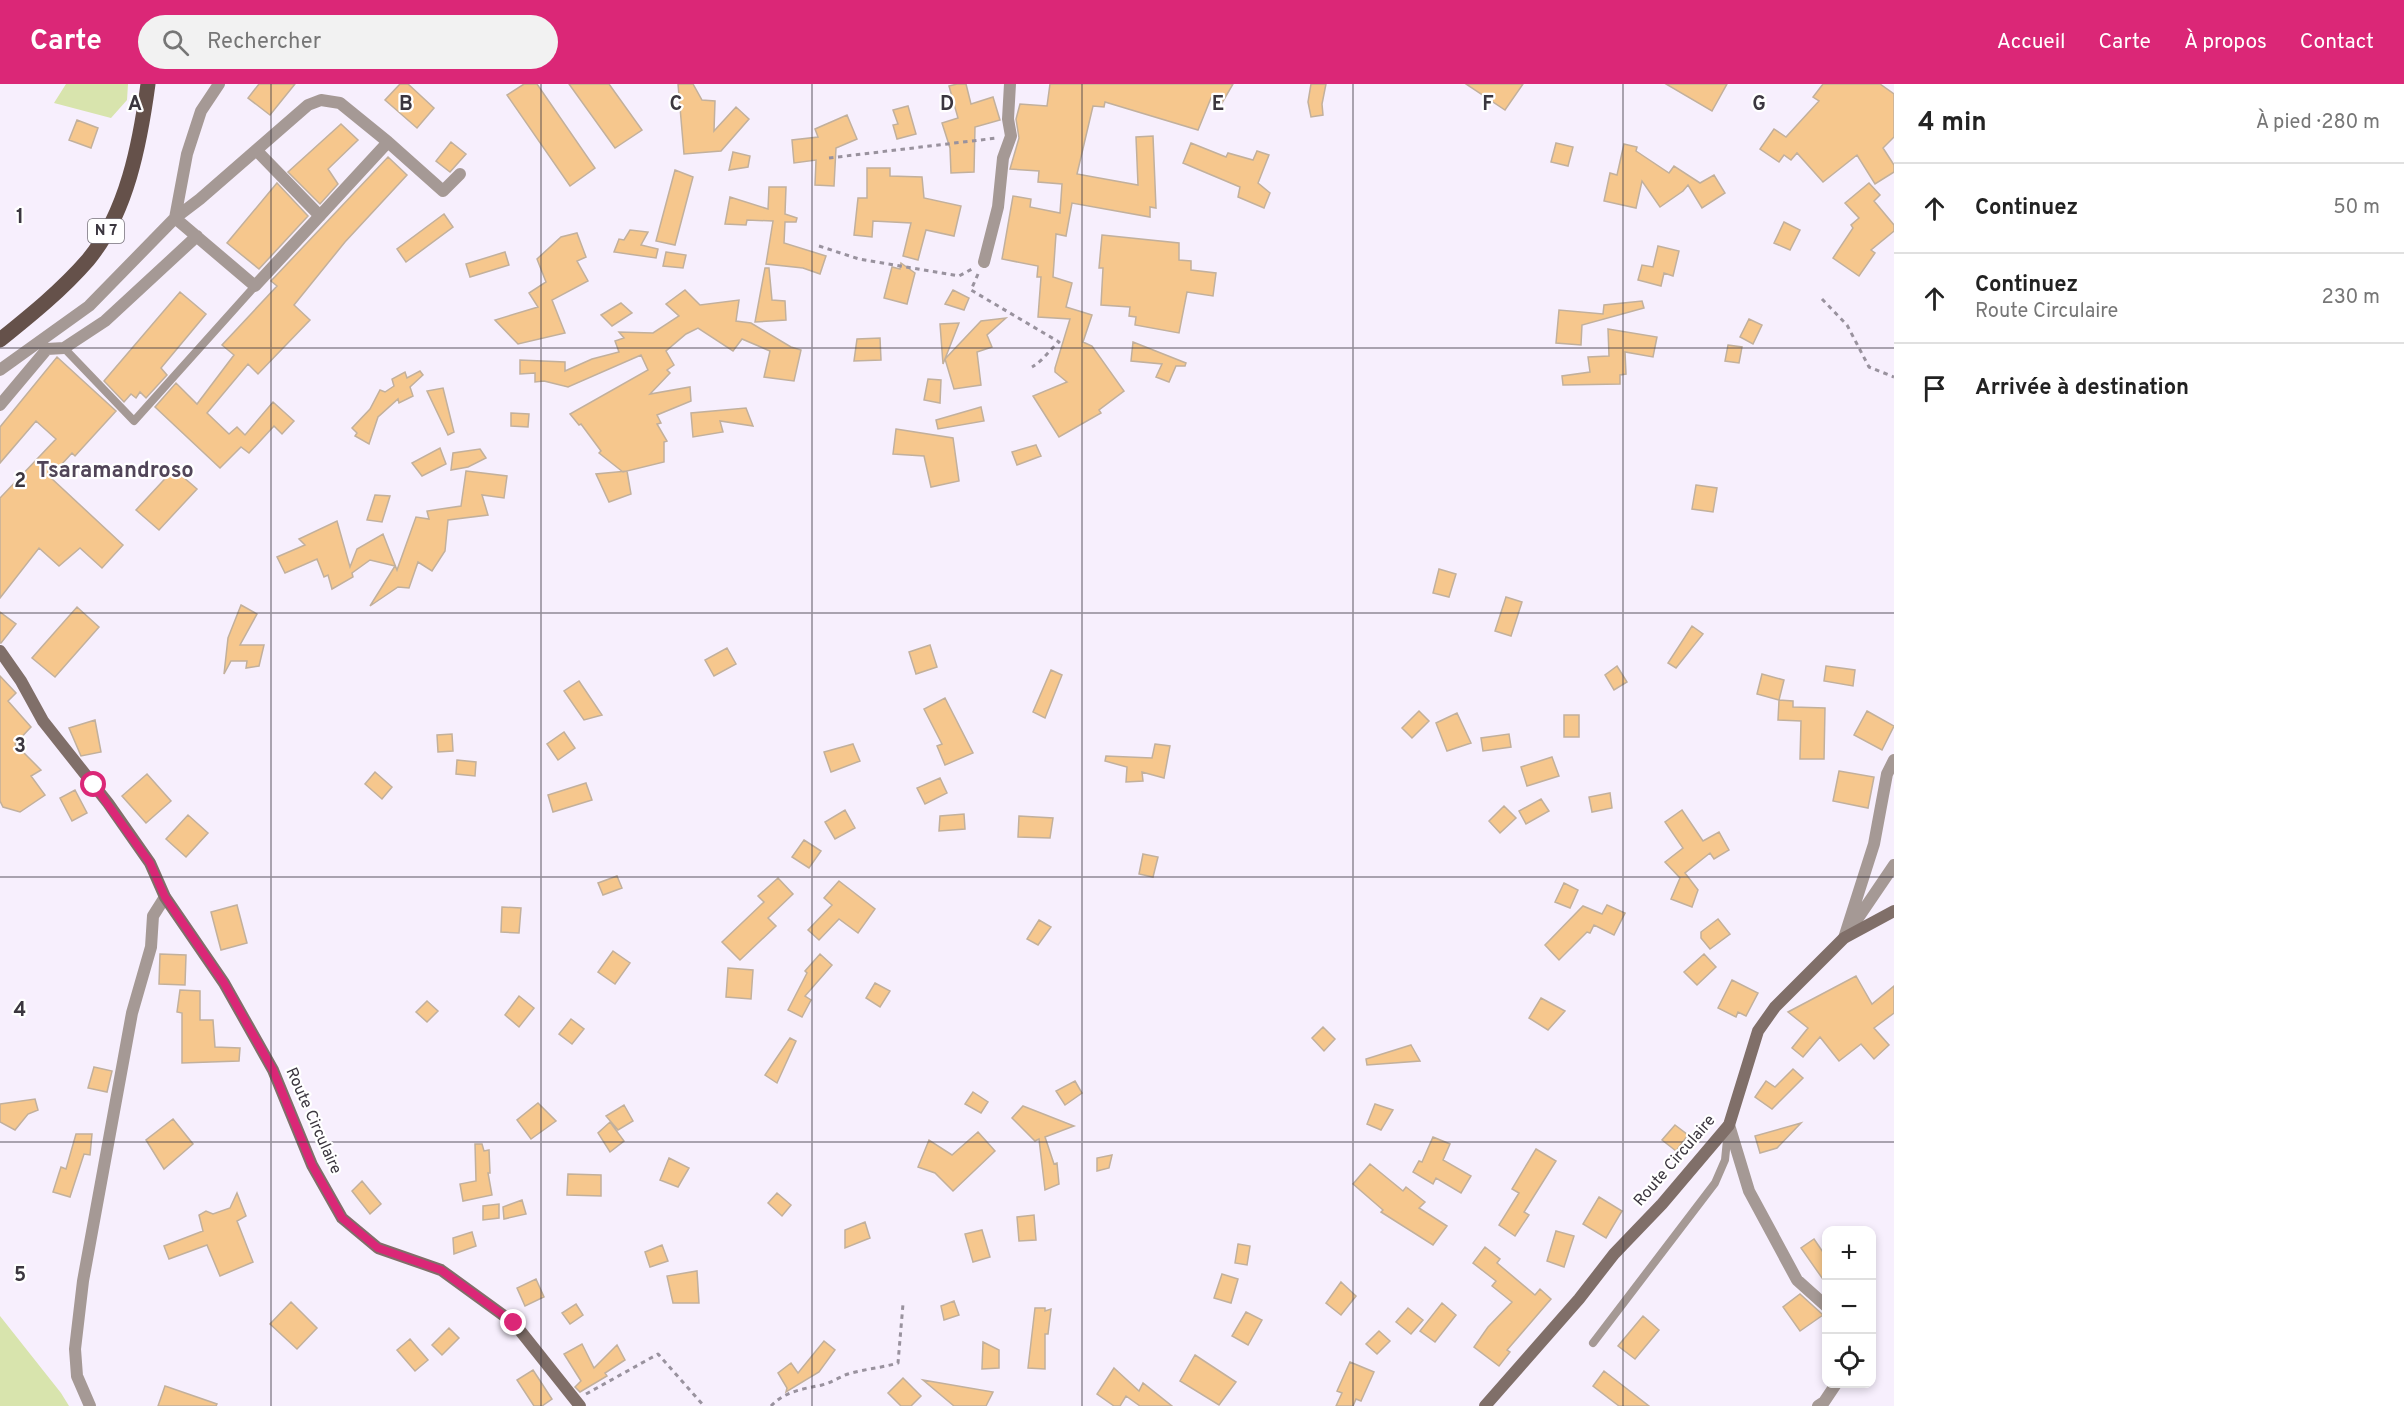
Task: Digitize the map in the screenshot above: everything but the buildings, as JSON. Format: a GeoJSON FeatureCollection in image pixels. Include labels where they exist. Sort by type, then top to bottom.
{"type":"FeatureCollection","features":[{"type":"Feature","properties":{"kind":"main road","name":"N 7"},"geometry":{"type":"LineString","coordinates":[[0,340],[63,287],[89,258],[110,225],[133,165],[148,84]]}},
{"type":"Feature","properties":{"kind":"street"},"geometry":{"type":"LineString","coordinates":[[175,218],[191,143],[201,111],[219,84]]}},
{"type":"Feature","properties":{"kind":"street"},"geometry":{"type":"LineString","coordinates":[[984,262],[998,207],[1003,158],[1011,136],[1008,119],[1010,84]]}},
{"type":"Feature","properties":{"kind":"street"},"geometry":{"type":"LineString","coordinates":[[0,370],[89,306],[175,218],[308,105],[321,100],[339,103],[388,142],[443,191],[460,174]]}},
{"type":"Feature","properties":{"kind":"street"},"geometry":{"type":"LineString","coordinates":[[175,218],[255,286],[388,142]]}},
{"type":"Feature","properties":{"kind":"street"},"geometry":{"type":"LineString","coordinates":[[256,150],[320,216]]}},
{"type":"Feature","properties":{"kind":"street"},"geometry":{"type":"LineString","coordinates":[[0,405],[47,349],[64,348],[105,321],[197,236]]}},
{"type":"Feature","properties":{"kind":"street","name":"Route Circulaire"},"geometry":{"type":"LineString","coordinates":[[0,651],[21,681],[43,721],[108,803],[150,863],[165,897],[224,983],[273,1070],[312,1165],[342,1218],[378,1248],[441,1270],[514,1323],[579,1403]]}},
{"type":"Feature","properties":{"kind":"street"},"geometry":{"type":"LineString","coordinates":[[1844,938],[1874,844],[1887,774],[1894,760]]}},
{"type":"Feature","properties":{"kind":"street"},"geometry":{"type":"LineString","coordinates":[[1844,938],[1894,865]]}},
{"type":"Feature","properties":{"kind":"street"},"geometry":{"type":"LineString","coordinates":[[90,1406],[77,1376],[75,1349],[83,1281],[132,1013],[151,947],[153,916],[165,897]]}},
{"type":"Feature","properties":{"kind":"street","name":"Route Circulaire"},"geometry":{"type":"LineString","coordinates":[[1485,1406],[1579,1299],[1614,1254],[1729,1125],[1758,1031],[1775,1007],[1844,938],[1894,911]]}},
{"type":"Feature","properties":{"kind":"street"},"geometry":{"type":"LineString","coordinates":[[1729,1125],[1749,1191],[1797,1280],[1822,1302]]}},
{"type":"Feature","properties":{"kind":"street"},"geometry":{"type":"LineString","coordinates":[[1818,1406],[1824,1402],[1833,1388]]}},
{"type":"Feature","properties":{"kind":"lane"},"geometry":{"type":"LineString","coordinates":[[64,348],[134,421],[255,286]]}},
{"type":"Feature","properties":{"kind":"lane"},"geometry":{"type":"LineString","coordinates":[[1593,1343],[1715,1183],[1725,1160],[1729,1125]]}},
{"type":"Feature","properties":{"kind":"path"},"geometry":{"type":"LineString","coordinates":[[829,158],[1011,136]]}},
{"type":"Feature","properties":{"kind":"path"},"geometry":{"type":"LineString","coordinates":[[819,246],[859,259],[959,276],[984,262]]}},
{"type":"Feature","properties":{"kind":"path"},"geometry":{"type":"LineString","coordinates":[[984,262],[970,290],[1059,342],[1050,349],[1045,359],[1032,367]]}},
{"type":"Feature","properties":{"kind":"path"},"geometry":{"type":"LineString","coordinates":[[1822,299],[1847,325],[1869,367],[1894,377]]}},
{"type":"Feature","properties":{"kind":"path"},"geometry":{"type":"LineString","coordinates":[[771,1406],[781,1396],[809,1386],[823,1385],[849,1374],[898,1363],[903,1304]]}},
{"type":"Feature","properties":{"kind":"path"},"geometry":{"type":"LineString","coordinates":[[579,1403],[658,1354],[704,1406]]}},
{"type":"Feature","properties":{"kind":"green space"},"geometry":{"type":"Polygon","coordinates":[[[66,84],[128,84],[127,100],[111,118],[54,103],[66,84]]]}},
{"type":"Feature","properties":{"kind":"green space"},"geometry":{"type":"Polygon","coordinates":[[[0,1316],[61,1393],[69,1406],[0,1406],[0,1316]]]}},
{"type":"Feature","properties":{"kind":"district","name":"Tsaramandroso"},"geometry":{"type":"Point","coordinates":[115,471]}},
{"type":"Feature","properties":{"kind":"route"},"geometry":{"type":"LineString","coordinates":[[94,785],[150,863],[165,897],[224,983],[273,1070],[312,1165],[342,1218],[378,1248],[441,1270],[514,1323]]}}]}
